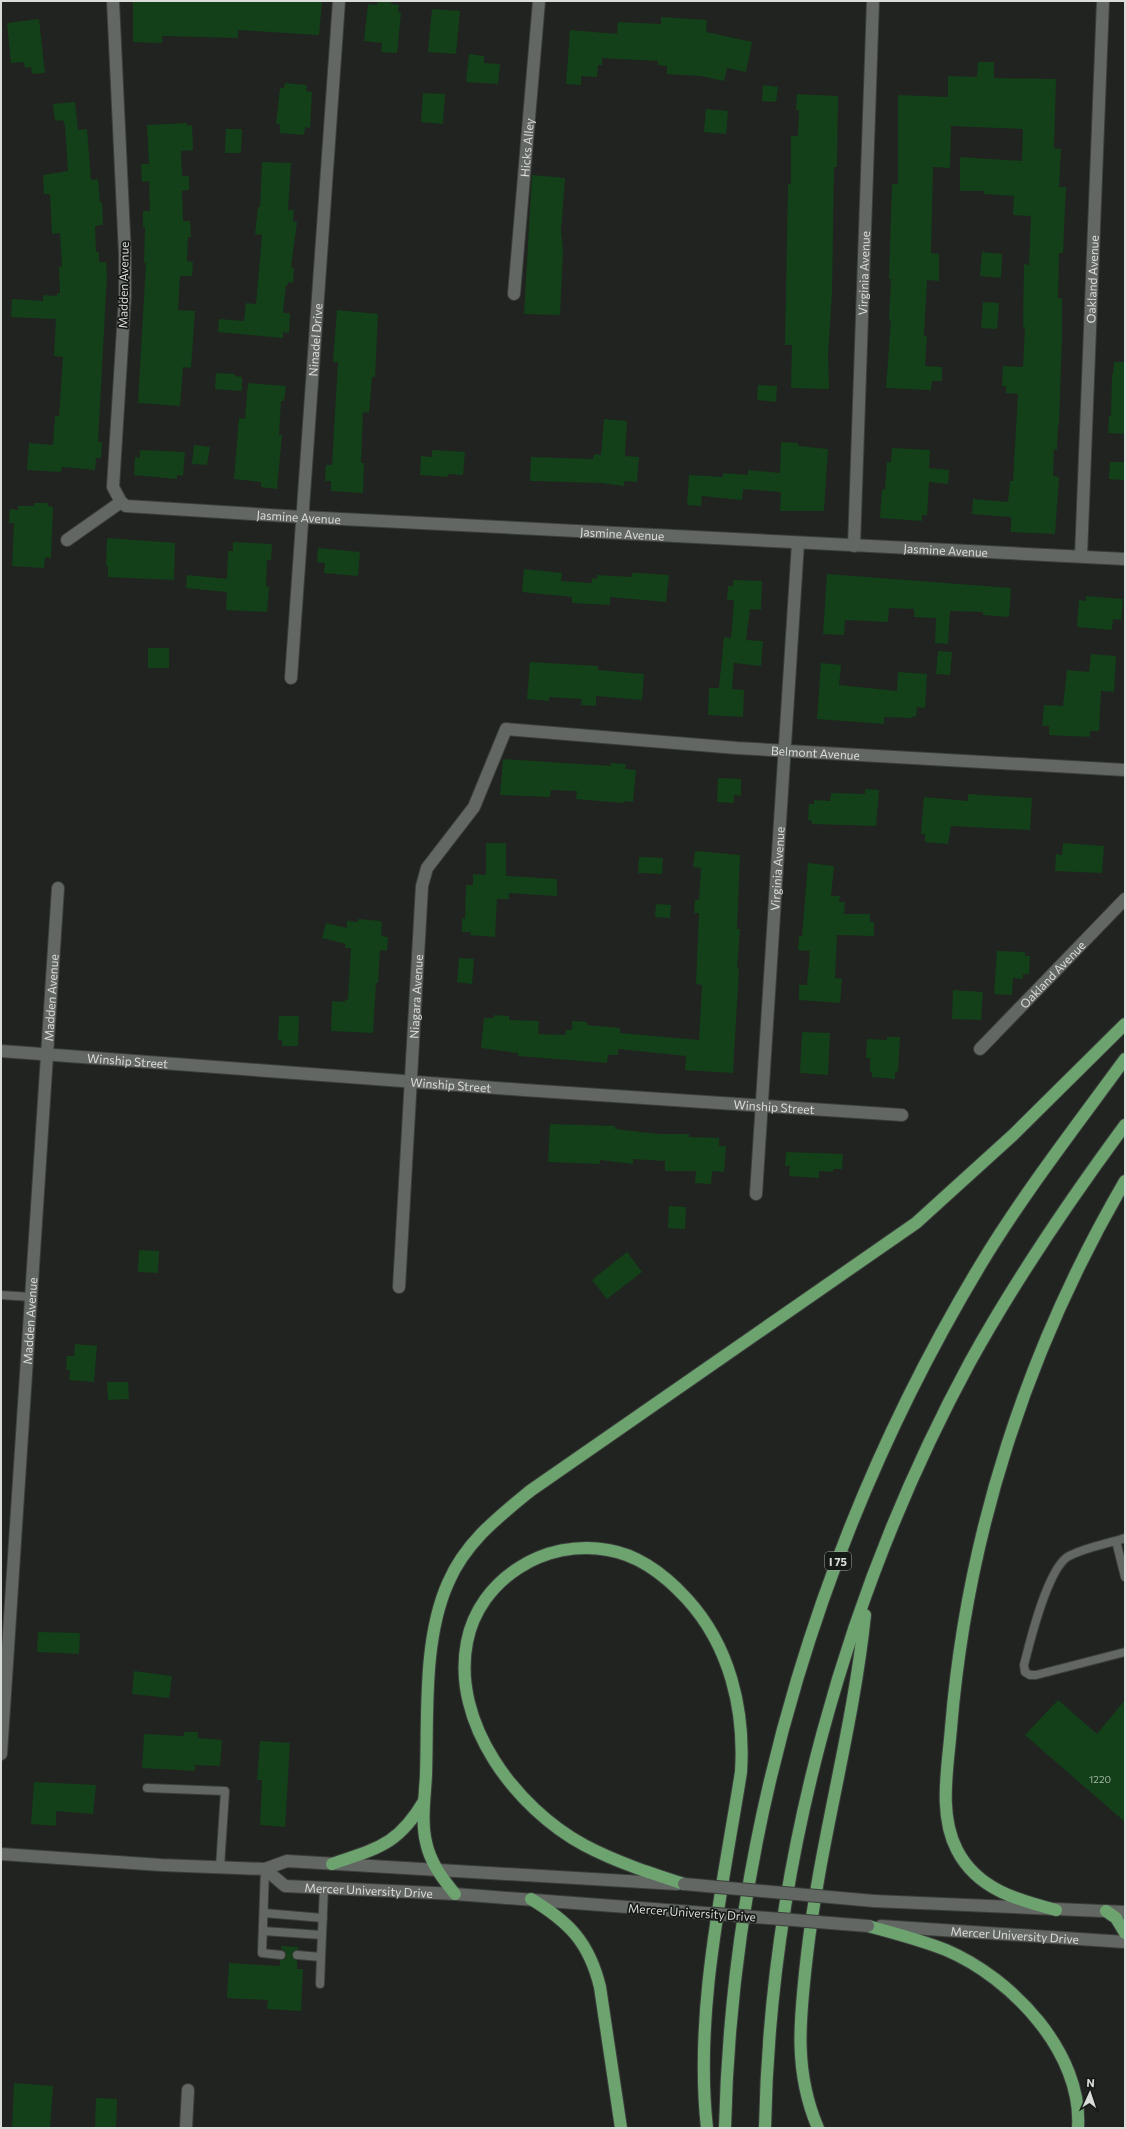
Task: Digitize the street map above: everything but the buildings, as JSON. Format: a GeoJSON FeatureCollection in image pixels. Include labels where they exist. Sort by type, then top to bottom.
{"type":"FeatureCollection","features":[{"type":"Feature","properties":{"kind":"highway"},"geometry":{"type":"LineString","coordinates":[[455,1894],[437,1869],[425,1840],[430,1666],[434,1631],[448,1583],[460,1561],[476,1538],[530,1491],[916,1223],[1013,1135],[1125,1024]]}},
{"type":"Feature","properties":{"kind":"highway","name":"I 75"},"geometry":{"type":"LineString","coordinates":[[725,2128],[733,2005],[746,1901],[762,1815],[781,1738],[808,1648],[847,1533],[883,1448],[910,1393],[981,1265],[1022,1199],[1125,1059]]}},
{"type":"Feature","properties":{"kind":"highway"},"geometry":{"type":"LineString","coordinates":[[765,2128],[765,2093],[777,1959],[792,1869],[824,1728],[867,1595],[906,1496],[940,1421],[971,1362],[1020,1277],[1078,1189],[1125,1126]]}},
{"type":"Feature","properties":{"kind":"highway"},"geometry":{"type":"LineString","coordinates":[[1056,1910],[1021,1901],[999,1892],[982,1881],[968,1867],[957,1852],[950,1836],[946,1799],[955,1684],[975,1563],[993,1489],[1014,1420],[1046,1337],[1076,1270],[1125,1181]]}},
{"type":"Feature","properties":{"kind":"highway"},"geometry":{"type":"LineString","coordinates":[[684,1884],[615,1860],[583,1844],[557,1827],[535,1808],[502,1770],[477,1726],[470,1705],[464,1662],[467,1641],[472,1624],[491,1592],[506,1577],[521,1566],[540,1556],[574,1549],[591,1548],[609,1550],[628,1555],[661,1574],[693,1605],[707,1625],[720,1647],[736,1691],[743,1746],[740,1778],[716,1922],[708,1996],[704,2101],[708,2128]]}},
{"type":"Feature","properties":{"kind":"highway"},"geometry":{"type":"LineString","coordinates":[[818,2128],[810,2109],[803,2084],[800,2059],[803,1989],[819,1868],[856,1681],[867,1595]]}},
{"type":"Feature","properties":{"kind":"highway"},"geometry":{"type":"LineString","coordinates":[[332,1864],[381,1846],[398,1836],[413,1820],[425,1800]]}},
{"type":"Feature","properties":{"kind":"highway"},"geometry":{"type":"LineString","coordinates":[[530,1899],[553,1912],[572,1928],[584,1945],[594,1965],[600,1987],[621,2128]]}},
{"type":"Feature","properties":{"kind":"highway"},"geometry":{"type":"LineString","coordinates":[[1106,1911],[1116,1918],[1125,1933]]}},
{"type":"Feature","properties":{"kind":"highway"},"geometry":{"type":"LineString","coordinates":[[868,1926],[908,1937],[947,1951],[981,1969],[1006,1987],[1032,2012],[1062,2056],[1073,2081],[1079,2113],[1078,2128]]}},
{"type":"Feature","properties":{"kind":"street","name":"Madden Avenue"},"geometry":{"type":"LineString","coordinates":[[113,1],[125,255],[125,296],[113,487],[121,502]]}},
{"type":"Feature","properties":{"kind":"street","name":"Ninadel Drive"},"geometry":{"type":"LineString","coordinates":[[291,678],[339,1]]}},
{"type":"Feature","properties":{"kind":"street","name":"Hicks Alley"},"geometry":{"type":"LineString","coordinates":[[514,294],[539,1]]}},
{"type":"Feature","properties":{"kind":"street","name":"Virginia Avenue"},"geometry":{"type":"LineString","coordinates":[[854,546],[872,1]]}},
{"type":"Feature","properties":{"kind":"street","name":"Oakland Avenue"},"geometry":{"type":"LineString","coordinates":[[1081,556],[1103,1]]}},
{"type":"Feature","properties":{"kind":"street","name":"Jasmine Avenue"},"geometry":{"type":"LineString","coordinates":[[121,502],[126,506],[302,517],[1125,559]]}},
{"type":"Feature","properties":{"kind":"street"},"geometry":{"type":"LineString","coordinates":[[67,540],[121,502]]}},
{"type":"Feature","properties":{"kind":"street","name":"Virginia Avenue"},"geometry":{"type":"LineString","coordinates":[[756,1194],[798,543]]}},
{"type":"Feature","properties":{"kind":"street","name":"Belmont Avenue"},"geometry":{"type":"LineString","coordinates":[[506,729],[785,750],[1125,770]]}},
{"type":"Feature","properties":{"kind":"street","name":"Niagara Avenue"},"geometry":{"type":"LineString","coordinates":[[399,1287],[422,886],[427,868],[474,807],[506,729]]}},
{"type":"Feature","properties":{"kind":"street","name":"Madden Avenue"},"geometry":{"type":"LineString","coordinates":[[1,1754],[58,888]]}},
{"type":"Feature","properties":{"kind":"street","name":"Oakland Avenue"},"geometry":{"type":"LineString","coordinates":[[980,1049],[1125,899]]}},
{"type":"Feature","properties":{"kind":"street","name":"Winship Street"},"geometry":{"type":"LineString","coordinates":[[1,1051],[762,1107],[902,1115]]}},
{"type":"Feature","properties":{"kind":"street","name":"Mercer University Drive"},"geometry":{"type":"LineString","coordinates":[[1,1854],[265,1869],[287,1861],[684,1884],[874,1901],[1125,1912]]}},
{"type":"Feature","properties":{"kind":"street","name":"Mercer University Drive"},"geometry":{"type":"LineString","coordinates":[[265,1869],[285,1886],[455,1894],[868,1926],[1125,1942]]}},
{"type":"Feature","properties":{"kind":"street"},"geometry":{"type":"LineString","coordinates":[[186,2128],[188,2090]]}},
{"type":"Feature","properties":{"kind":"lane"},"geometry":{"type":"LineString","coordinates":[[1,1295],[31,1297]]}},
{"type":"Feature","properties":{"kind":"lane"},"geometry":{"type":"LineString","coordinates":[[1125,1538],[1069,1556],[1058,1566],[1035,1620],[1024,1665],[1025,1672],[1030,1675],[1036,1675],[1125,1652]]}},
{"type":"Feature","properties":{"kind":"lane"},"geometry":{"type":"LineString","coordinates":[[1116,1541],[1125,1577]]}},
{"type":"Feature","properties":{"kind":"lane"},"geometry":{"type":"LineString","coordinates":[[147,1788],[225,1791],[220,1867]]}},
{"type":"Feature","properties":{"kind":"lane"},"geometry":{"type":"LineString","coordinates":[[265,1869],[262,1953],[281,1955]]}},
{"type":"Feature","properties":{"kind":"lane"},"geometry":{"type":"LineString","coordinates":[[320,1984],[324,1888]]}},
{"type":"Feature","properties":{"kind":"lane"},"geometry":{"type":"LineString","coordinates":[[264,1913],[323,1918]]}},
{"type":"Feature","properties":{"kind":"lane"},"geometry":{"type":"LineString","coordinates":[[263,1932],[322,1935]]}},
{"type":"Feature","properties":{"kind":"lane"},"geometry":{"type":"LineString","coordinates":[[297,1955],[321,1957]]}}]}
